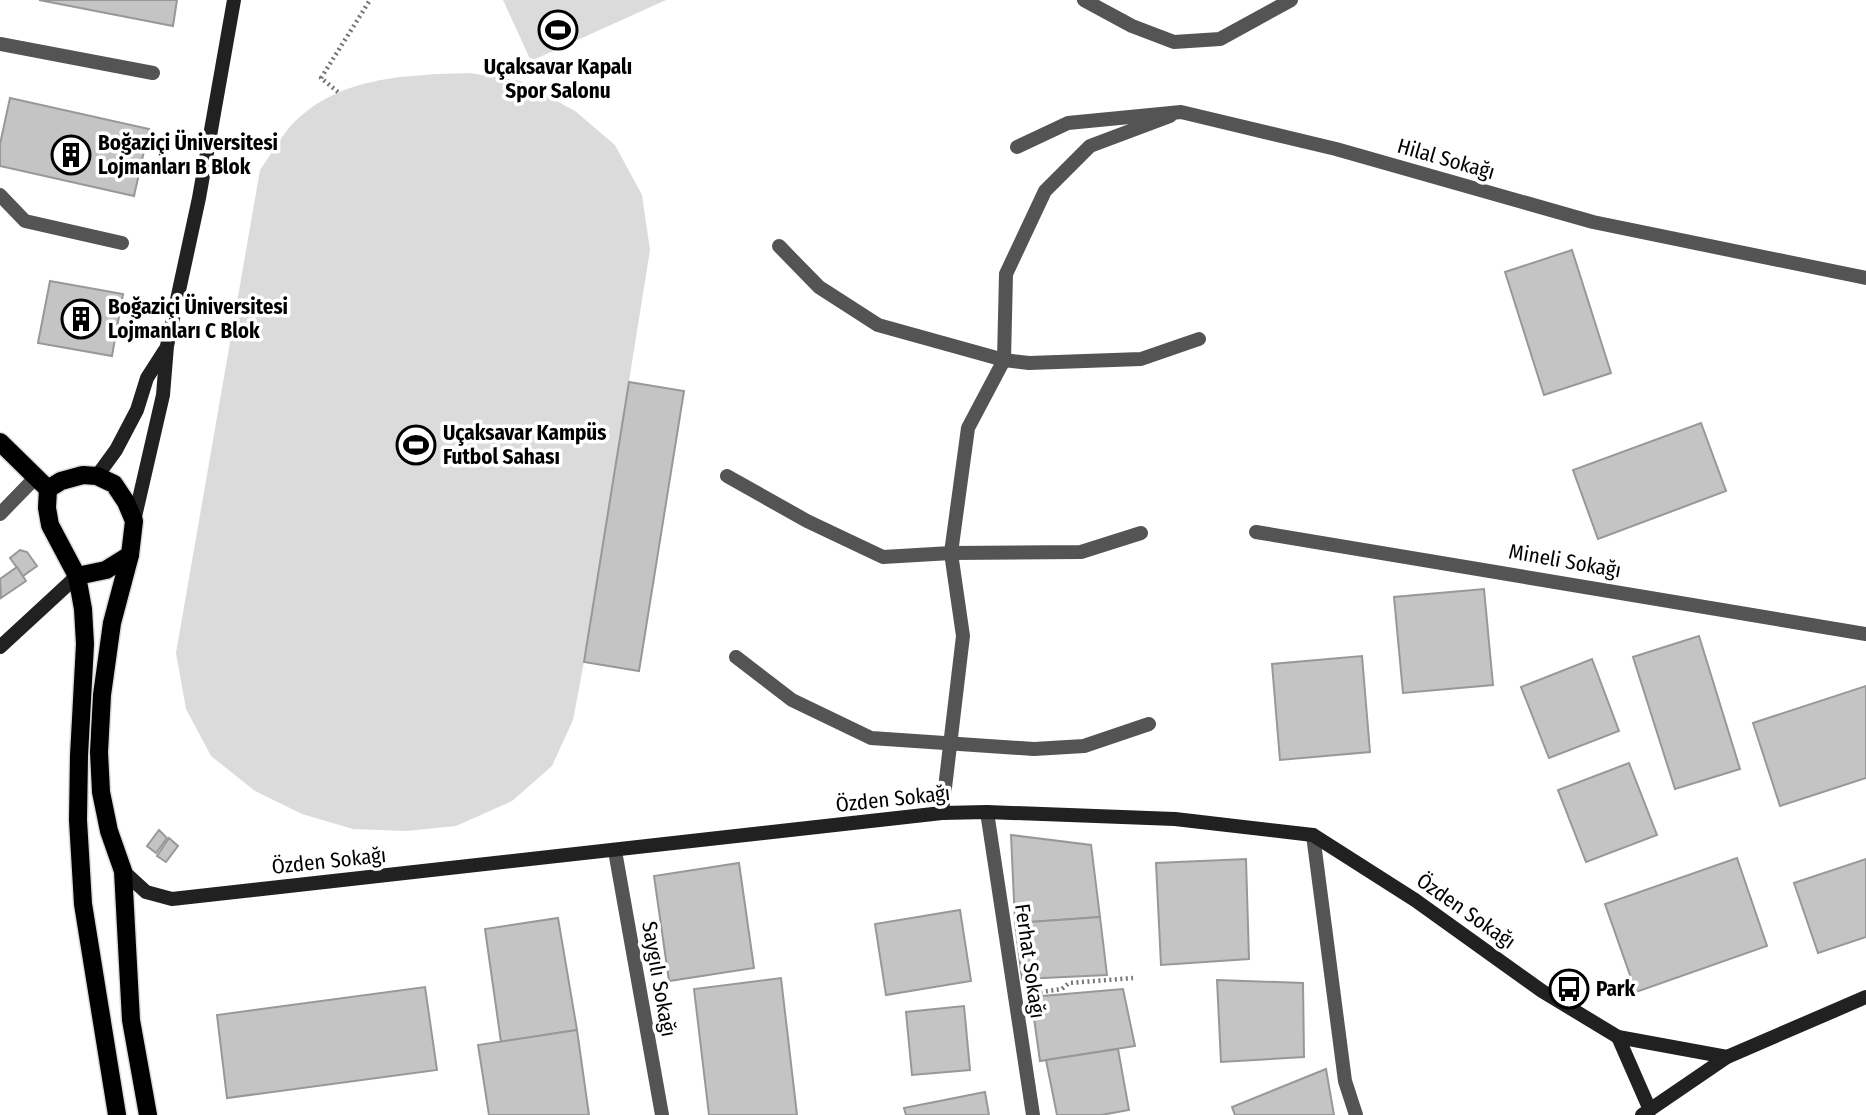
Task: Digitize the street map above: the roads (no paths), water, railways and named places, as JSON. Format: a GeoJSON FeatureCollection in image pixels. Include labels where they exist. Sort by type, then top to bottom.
{"type":"FeatureCollection","features":[{"type":"Feature","properties":{"kind":"main road"},"geometry":{"type":"LineString","coordinates":[[0,442],[41,483],[50,525],[77,576],[85,644],[78,781],[83,904],[117,1115]]}},
{"type":"Feature","properties":{"kind":"main road"},"geometry":{"type":"LineString","coordinates":[[41,483],[83,475],[97,476],[114,484],[134,521],[130,555],[112,623],[102,695],[99,752],[101,792],[109,831],[123,872],[131,1020],[148,1115]]}},
{"type":"Feature","properties":{"kind":"main road"},"geometry":{"type":"LineString","coordinates":[[77,576],[106,570],[130,555]]}},
{"type":"Feature","properties":{"kind":"street"},"geometry":{"type":"LineString","coordinates":[[134,521],[163,395],[167,346],[199,198],[234,0]]}},
{"type":"Feature","properties":{"kind":"street"},"geometry":{"type":"LineString","coordinates":[[1084,0],[1132,26],[1174,42],[1220,39],[1292,0]]}},
{"type":"Feature","properties":{"kind":"street"},"geometry":{"type":"LineString","coordinates":[[0,44],[153,73]]}},
{"type":"Feature","properties":{"kind":"street"},"geometry":{"type":"LineString","coordinates":[[942,813],[963,636],[951,552],[968,428],[1004,360],[1006,274],[1045,191],[1090,146],[1181,111]]}},
{"type":"Feature","properties":{"kind":"street","name":"Hilal Sokağı"},"geometry":{"type":"LineString","coordinates":[[1017,148],[1068,123],[1181,111],[1336,149],[1594,222],[1866,278]]}},
{"type":"Feature","properties":{"kind":"street"},"geometry":{"type":"LineString","coordinates":[[0,195],[25,221],[122,243]]}},
{"type":"Feature","properties":{"kind":"street"},"geometry":{"type":"LineString","coordinates":[[779,246],[819,287],[878,325],[1004,360],[1029,363],[1141,359],[1199,339]]}},
{"type":"Feature","properties":{"kind":"street"},"geometry":{"type":"LineString","coordinates":[[97,476],[116,450],[137,410],[147,378],[167,346]]}},
{"type":"Feature","properties":{"kind":"street"},"geometry":{"type":"LineString","coordinates":[[727,476],[807,521],[883,557],[951,552],[1081,552],[1142,533]]}},
{"type":"Feature","properties":{"kind":"street"},"geometry":{"type":"LineString","coordinates":[[0,514],[41,483]]}},
{"type":"Feature","properties":{"kind":"street","name":"Mineli Sokağı"},"geometry":{"type":"LineString","coordinates":[[1256,532],[1866,634]]}},
{"type":"Feature","properties":{"kind":"street"},"geometry":{"type":"LineString","coordinates":[[3,640],[77,576]]}},
{"type":"Feature","properties":{"kind":"street"},"geometry":{"type":"LineString","coordinates":[[736,657],[793,700],[872,738],[1034,749],[1084,746],[1149,724]]}},
{"type":"Feature","properties":{"kind":"street","name":"Özden Sokağı"},"geometry":{"type":"LineString","coordinates":[[123,872],[146,892],[172,899],[942,813],[987,812],[1175,819],[1313,835],[1415,900],[1542,991],[1618,1037],[1727,1057]]}},
{"type":"Feature","properties":{"kind":"street","name":"Ferhat Sokağı"},"geometry":{"type":"LineString","coordinates":[[987,812],[1033,1115]]}},
{"type":"Feature","properties":{"kind":"street"},"geometry":{"type":"LineString","coordinates":[[1313,835],[1345,1081],[1356,1115]]}},
{"type":"Feature","properties":{"kind":"street","name":"Saygılı Sokağı"},"geometry":{"type":"LineString","coordinates":[[615,851],[663,1115]]}},
{"type":"Feature","properties":{"kind":"street"},"geometry":{"type":"LineString","coordinates":[[1618,1037],[1646,1112],[1727,1057],[1866,997]]}},
{"type":"Feature","properties":{"kind":"place","name":"Uçaksavar Kapalı Spor Salonu"},"geometry":{"type":"Point","coordinates":[558,30]}},
{"type":"Feature","properties":{"kind":"place","name":"Boğaziçi Üniversitesi Lojmanları B Blok"},"geometry":{"type":"Point","coordinates":[71,155]}},
{"type":"Feature","properties":{"kind":"place","name":"Boğaziçi Üniversitesi Lojmanları C Blok"},"geometry":{"type":"Point","coordinates":[81,319]}},
{"type":"Feature","properties":{"kind":"place","name":"Uçaksavar Kampüs Futbol Sahası"},"geometry":{"type":"Point","coordinates":[416,445]}},
{"type":"Feature","properties":{"kind":"place","name":"Park"},"geometry":{"type":"Point","coordinates":[1569,989]}}]}
